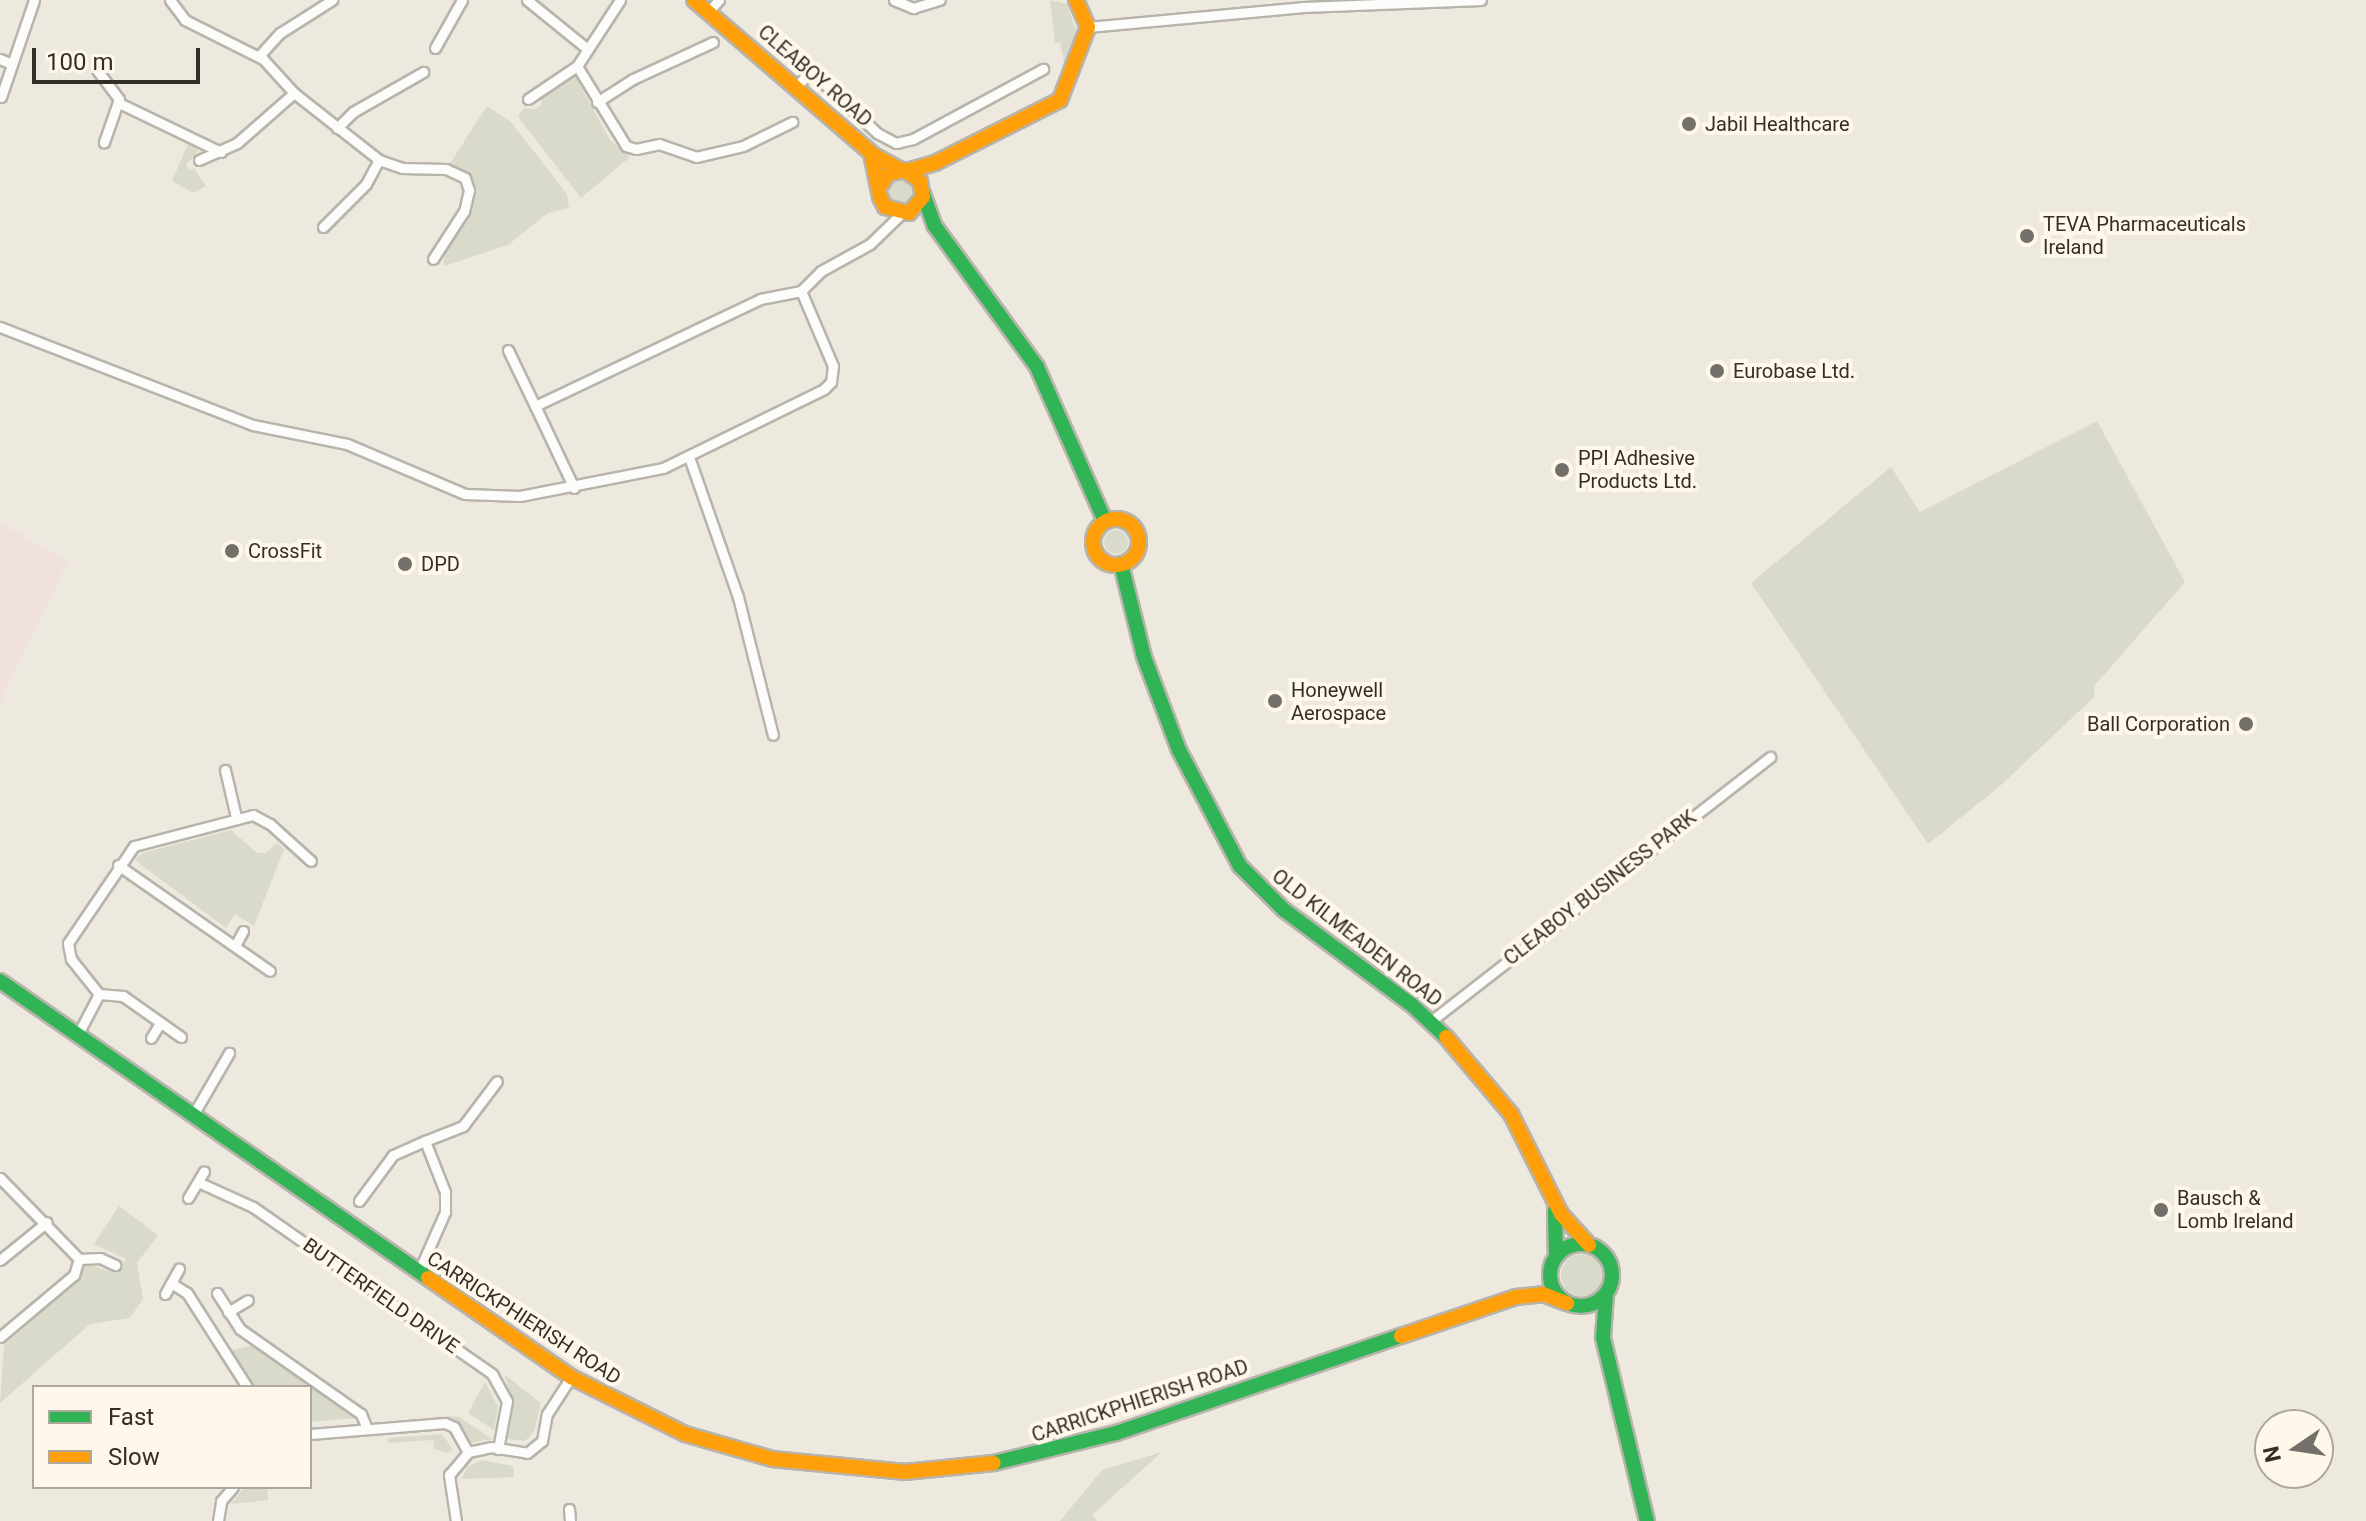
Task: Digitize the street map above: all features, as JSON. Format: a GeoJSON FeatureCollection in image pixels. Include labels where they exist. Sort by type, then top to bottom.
{"type":"FeatureCollection","features":[{"type":"Feature","properties":{"kind":"street"},"geometry":{"type":"LineString","coordinates":[[1,97],[34,0]]}},
{"type":"Feature","properties":{"kind":"street"},"geometry":{"type":"LineString","coordinates":[[170,0],[191,24],[259,56],[294,93],[379,160],[402,168],[440,168],[461,175],[469,190],[461,216],[433,259]]}},
{"type":"Feature","properties":{"kind":"street"},"geometry":{"type":"LineString","coordinates":[[259,56],[280,33],[332,0]]}},
{"type":"Feature","properties":{"kind":"street"},"geometry":{"type":"LineString","coordinates":[[435,48],[462,0]]}},
{"type":"Feature","properties":{"kind":"street"},"geometry":{"type":"LineString","coordinates":[[527,0],[585,47]]}},
{"type":"Feature","properties":{"kind":"street"},"geometry":{"type":"LineString","coordinates":[[528,99],[577,66],[585,47],[620,0]]}},
{"type":"Feature","properties":{"kind":"street","name":"CLEABOY ROAD"},"geometry":{"type":"LineString","coordinates":[[694,0],[714,5],[871,152],[904,171]]}},
{"type":"Feature","properties":{"kind":"street"},"geometry":{"type":"LineString","coordinates":[[894,0],[913,8],[940,0]]}},
{"type":"Feature","properties":{"kind":"street"},"geometry":{"type":"LineString","coordinates":[[880,195],[888,174],[935,163],[1060,100],[1088,27],[1076,0]]}},
{"type":"Feature","properties":{"kind":"street"},"geometry":{"type":"LineString","coordinates":[[1088,27],[1304,3],[1481,0]]}},
{"type":"Feature","properties":{"kind":"street"},"geometry":{"type":"LineString","coordinates":[[597,102],[633,79],[713,42]]}},
{"type":"Feature","properties":{"kind":"street"},"geometry":{"type":"LineString","coordinates":[[787,49],[882,137],[901,143],[1043,69]]}},
{"type":"Feature","properties":{"kind":"street"},"geometry":{"type":"LineString","coordinates":[[0,59],[12,64]]}},
{"type":"Feature","properties":{"kind":"street"},"geometry":{"type":"LineString","coordinates":[[577,66],[628,147],[659,144],[691,157],[743,146],[792,122]]}},
{"type":"Feature","properties":{"kind":"street"},"geometry":{"type":"LineString","coordinates":[[97,70],[113,84],[119,103],[104,142]]}},
{"type":"Feature","properties":{"kind":"street"},"geometry":{"type":"LineString","coordinates":[[798,85],[810,71]]}},
{"type":"Feature","properties":{"kind":"street"},"geometry":{"type":"LineString","coordinates":[[337,128],[353,112],[423,72]]}},
{"type":"Feature","properties":{"kind":"street"},"geometry":{"type":"LineString","coordinates":[[199,160],[221,152],[294,93]]}},
{"type":"Feature","properties":{"kind":"street"},"geometry":{"type":"LineString","coordinates":[[119,103],[221,152]]}},
{"type":"Feature","properties":{"kind":"street"},"geometry":{"type":"LineString","coordinates":[[871,152],[880,195],[878,235]]}},
{"type":"Feature","properties":{"kind":"street"},"geometry":{"type":"LineString","coordinates":[[323,227],[366,184],[379,160]]}},
{"type":"Feature","properties":{"kind":"street"},"geometry":{"type":"LineString","coordinates":[[535,406],[760,299],[801,291],[821,271],[918,207],[935,163]]}},
{"type":"Feature","properties":{"kind":"street"},"geometry":{"type":"LineString","coordinates":[[904,171],[923,192],[934,225],[1037,367],[1105,521]]}},
{"type":"Feature","properties":{"kind":"street"},"geometry":{"type":"LineString","coordinates":[[880,195],[904,214],[934,225]]}},
{"type":"Feature","properties":{"kind":"street"},"geometry":{"type":"LineString","coordinates":[[0,327],[253,425],[347,444],[465,494],[495,498],[574,488],[640,475],[689,457],[831,382],[831,359],[801,291]]}},
{"type":"Feature","properties":{"kind":"street"},"geometry":{"type":"LineString","coordinates":[[508,350],[574,488]]}},
{"type":"Feature","properties":{"kind":"street"},"geometry":{"type":"LineString","coordinates":[[689,457],[738,597],[773,735]]}},
{"type":"Feature","properties":{"kind":"street"},"geometry":{"type":"LineString","coordinates":[[1120,519],[1138,533],[1135,555],[1121,564],[1102,560],[1094,548],[1095,532],[1105,521],[1120,519]]}},
{"type":"Feature","properties":{"kind":"street","name":"OLD KILMEADEN ROAD"},"geometry":{"type":"LineString","coordinates":[[1121,564],[1161,705],[1191,780],[1234,858],[1284,910],[1431,1021],[1511,1114],[1569,1225],[1589,1245]]}},
{"type":"Feature","properties":{"kind":"street","name":"CLEABOY BUSINESS PARK"},"geometry":{"type":"LineString","coordinates":[[1431,1021],[1770,757]]}},
{"type":"Feature","properties":{"kind":"street"},"geometry":{"type":"LineString","coordinates":[[223,767],[236,817]]}},
{"type":"Feature","properties":{"kind":"street"},"geometry":{"type":"LineString","coordinates":[[181,1037],[123,996],[99,994],[71,959],[68,943],[118,865],[140,842],[236,817],[266,820],[311,861]]}},
{"type":"Feature","properties":{"kind":"street"},"geometry":{"type":"LineString","coordinates":[[118,865],[270,971]]}},
{"type":"Feature","properties":{"kind":"street"},"geometry":{"type":"LineString","coordinates":[[235,946],[243,931]]}},
{"type":"Feature","properties":{"kind":"street","name":"CARRICKPHIERISH ROAD"},"geometry":{"type":"LineString","coordinates":[[0,981],[571,1377],[657,1423],[742,1453],[833,1469],[948,1470],[1082,1444],[1511,1299],[1531,1290],[1553,1263]]}},
{"type":"Feature","properties":{"kind":"street"},"geometry":{"type":"LineString","coordinates":[[78,1034],[99,994]]}},
{"type":"Feature","properties":{"kind":"street"},"geometry":{"type":"LineString","coordinates":[[151,1038],[160,1023]]}},
{"type":"Feature","properties":{"kind":"street"},"geometry":{"type":"LineString","coordinates":[[193,1115],[229,1053]]}},
{"type":"Feature","properties":{"kind":"street"},"geometry":{"type":"LineString","coordinates":[[359,1201],[393,1155],[463,1126],[497,1081]]}},
{"type":"Feature","properties":{"kind":"street"},"geometry":{"type":"LineString","coordinates":[[418,1273],[445,1212],[445,1192],[425,1141]]}},
{"type":"Feature","properties":{"kind":"street"},"geometry":{"type":"LineString","coordinates":[[188,1198],[204,1171]]}},
{"type":"Feature","properties":{"kind":"street"},"geometry":{"type":"LineString","coordinates":[[0,1178],[47,1222],[79,1259]]}},
{"type":"Feature","properties":{"kind":"street","name":"BUTTERFIELD DRIVE"},"geometry":{"type":"LineString","coordinates":[[198,1182],[253,1207],[492,1374],[505,1392],[508,1411],[498,1449]]}},
{"type":"Feature","properties":{"kind":"street","name":"OLD KILMEADEN ROAD"},"geometry":{"type":"LineString","coordinates":[[1549,1191],[1558,1223],[1553,1263]]}},
{"type":"Feature","properties":{"kind":"street"},"geometry":{"type":"LineString","coordinates":[[0,1260],[47,1222]]}},
{"type":"Feature","properties":{"kind":"street"},"geometry":{"type":"LineString","coordinates":[[1606,1351],[1606,1294],[1611,1265],[1589,1245],[1568,1247],[1553,1263],[1552,1285],[1591,1321],[1606,1351],[1647,1521]]}},
{"type":"Feature","properties":{"kind":"street"},"geometry":{"type":"LineString","coordinates":[[79,1259],[100,1258],[115,1265]]}},
{"type":"Feature","properties":{"kind":"street"},"geometry":{"type":"LineString","coordinates":[[0,1337],[74,1275],[79,1259]]}},
{"type":"Feature","properties":{"kind":"street"},"geometry":{"type":"LineString","coordinates":[[165,1294],[179,1269]]}},
{"type":"Feature","properties":{"kind":"street"},"geometry":{"type":"LineString","coordinates":[[171,1283],[187,1293],[246,1385]]}},
{"type":"Feature","properties":{"kind":"street"},"geometry":{"type":"LineString","coordinates":[[217,1293],[240,1329],[361,1414],[367,1429]]}},
{"type":"Feature","properties":{"kind":"street","name":"CARRICKPHIERISH ROAD"},"geometry":{"type":"LineString","coordinates":[[1511,1299],[1543,1294],[1570,1304]]}},
{"type":"Feature","properties":{"kind":"street"},"geometry":{"type":"LineString","coordinates":[[1570,1304],[1591,1305],[1606,1294]]}},
{"type":"Feature","properties":{"kind":"street"},"geometry":{"type":"LineString","coordinates":[[228,1312],[248,1300]]}},
{"type":"Feature","properties":{"kind":"street"},"geometry":{"type":"LineString","coordinates":[[456,1521],[449,1475],[468,1452],[498,1449],[522,1454],[537,1446],[547,1414],[571,1377]]}},
{"type":"Feature","properties":{"kind":"street"},"geometry":{"type":"LineString","coordinates":[[312,1434],[445,1423],[454,1427],[468,1452]]}},
{"type":"Feature","properties":{"kind":"street"},"geometry":{"type":"LineString","coordinates":[[218,1521],[221,1501],[231,1489]]}},
{"type":"Feature","properties":{"kind":"street"},"geometry":{"type":"LineString","coordinates":[[569,1509],[570,1521]]}},
{"type":"Feature","properties":{"kind":"shaded area"},"geometry":{"type":"Polygon","coordinates":[[[0,523],[68,561],[0,703],[0,523]]]}},
{"type":"Feature","properties":{"kind":"green space"},"geometry":{"type":"Polygon","coordinates":[[[1050,0],[1067,4],[1077,33],[1063,75],[1064,61],[1060,43],[1055,43],[1050,0]]]}},
{"type":"Feature","properties":{"kind":"green space"},"geometry":{"type":"Polygon","coordinates":[[[574,74],[610,140],[630,157],[581,198],[518,117],[524,108],[536,109],[542,104],[540,94],[574,74]]]}},
{"type":"Feature","properties":{"kind":"green space"},"geometry":{"type":"Polygon","coordinates":[[[487,106],[511,122],[567,194],[569,208],[548,213],[508,245],[444,266],[443,246],[466,218],[475,185],[449,165],[487,106]]]}},
{"type":"Feature","properties":{"kind":"green space"},"geometry":{"type":"Polygon","coordinates":[[[189,141],[198,151],[186,165],[190,171],[194,168],[206,186],[193,193],[172,181],[189,141]]]}},
{"type":"Feature","properties":{"kind":"green space"},"geometry":{"type":"Polygon","coordinates":[[[901,178],[911,182],[915,192],[911,202],[901,206],[891,202],[887,192],[891,182],[901,178]]]}},
{"type":"Feature","properties":{"kind":"green space"},"geometry":{"type":"Polygon","coordinates":[[[2097,421],[2185,582],[2095,685],[2094,697],[2000,786],[1928,844],[1751,583],[1891,467],[1920,512],[2097,421]]]}},
{"type":"Feature","properties":{"kind":"green space"},"geometry":{"type":"Polygon","coordinates":[[[1116,530],[1125,533],[1128,542],[1125,551],[1116,554],[1107,551],[1104,542],[1107,533],[1116,530]]]}},
{"type":"Feature","properties":{"kind":"green space"},"geometry":{"type":"Polygon","coordinates":[[[231,830],[257,853],[266,853],[277,843],[284,849],[254,926],[235,914],[226,928],[135,860],[143,853],[231,830]]]}},
{"type":"Feature","properties":{"kind":"green space"},"geometry":{"type":"Polygon","coordinates":[[[119,1206],[158,1235],[137,1263],[143,1299],[130,1318],[90,1324],[0,1403],[4,1345],[76,1283],[86,1264],[116,1273],[126,1259],[94,1244],[119,1206]]]}},
{"type":"Feature","properties":{"kind":"green space"},"geometry":{"type":"Polygon","coordinates":[[[1582,1254],[1597,1260],[1603,1275],[1597,1290],[1582,1296],[1567,1290],[1561,1275],[1567,1260],[1582,1254]]]}},
{"type":"Feature","properties":{"kind":"green space"},"geometry":{"type":"Polygon","coordinates":[[[253,1345],[310,1385],[253,1385],[232,1350],[253,1345]]]}},
{"type":"Feature","properties":{"kind":"green space"},"geometry":{"type":"Polygon","coordinates":[[[504,1374],[541,1403],[534,1432],[525,1441],[507,1439],[513,1401],[504,1374]]]}},
{"type":"Feature","properties":{"kind":"green space"},"geometry":{"type":"Polygon","coordinates":[[[485,1382],[498,1407],[494,1430],[468,1413],[485,1382]]]}},
{"type":"Feature","properties":{"kind":"green space"},"geometry":{"type":"Polygon","coordinates":[[[312,1386],[357,1418],[312,1422],[312,1386]]]}},
{"type":"Feature","properties":{"kind":"green space"},"geometry":{"type":"Polygon","coordinates":[[[445,1416],[459,1417],[492,1439],[470,1443],[459,1425],[445,1416]]]}},
{"type":"Feature","properties":{"kind":"green space"},"geometry":{"type":"Polygon","coordinates":[[[442,1434],[453,1450],[447,1453],[434,1449],[433,1440],[388,1443],[388,1438],[442,1434]]]}},
{"type":"Feature","properties":{"kind":"green space"},"geometry":{"type":"Polygon","coordinates":[[[1162,1452],[1092,1515],[1097,1521],[1060,1521],[1102,1470],[1162,1452]]]}},
{"type":"Feature","properties":{"kind":"green space"},"geometry":{"type":"Polygon","coordinates":[[[482,1460],[513,1466],[514,1477],[462,1479],[467,1467],[482,1460]]]}},
{"type":"Feature","properties":{"kind":"green space"},"geometry":{"type":"Polygon","coordinates":[[[243,1489],[267,1489],[268,1500],[231,1504],[243,1489]]]}},
{"type":"Feature","properties":{"kind":"traffic: fast"},"geometry":{"type":"LineString","coordinates":[[923,194],[934,225],[1037,367],[1105,521]]}},
{"type":"Feature","properties":{"kind":"traffic: fast"},"geometry":{"type":"LineString","coordinates":[[1121,564],[1144,657],[1179,750],[1240,866],[1284,910],[1412,1005],[1446,1037]]}},
{"type":"Feature","properties":{"kind":"traffic: fast"},"geometry":{"type":"LineString","coordinates":[[0,981],[428,1278]]}},
{"type":"Feature","properties":{"kind":"traffic: fast"},"geometry":{"type":"LineString","coordinates":[[1555,1211],[1556,1257]]}},
{"type":"Feature","properties":{"kind":"traffic: fast"},"geometry":{"type":"LineString","coordinates":[[1581,1244],[1593,1246],[1603,1253],[1610,1263],[1612,1275],[1610,1287],[1603,1297],[1593,1304],[1581,1306],[1569,1304],[1559,1297],[1552,1287],[1550,1275],[1552,1263],[1559,1253],[1569,1246],[1581,1244]]}},
{"type":"Feature","properties":{"kind":"traffic: fast"},"geometry":{"type":"LineString","coordinates":[[1606,1294],[1603,1338],[1647,1521]]}},
{"type":"Feature","properties":{"kind":"traffic: fast"},"geometry":{"type":"LineString","coordinates":[[994,1463],[1116,1433],[1401,1336]]}},
{"type":"Feature","properties":{"kind":"traffic: slow"},"geometry":{"type":"LineString","coordinates":[[694,0],[875,156],[901,170]]}},
{"type":"Feature","properties":{"kind":"traffic: slow"},"geometry":{"type":"LineString","coordinates":[[907,171],[935,163],[1060,100],[1088,27],[1076,0]]}},
{"type":"Feature","properties":{"kind":"traffic: slow"},"geometry":{"type":"LineString","coordinates":[[871,153],[880,197],[885,207],[909,213],[923,197],[920,181],[904,170],[888,174],[879,188]]}},
{"type":"Feature","properties":{"kind":"traffic: slow"},"geometry":{"type":"LineString","coordinates":[[1116,519],[1132,526],[1139,542],[1132,558],[1116,565],[1100,558],[1093,542],[1100,526],[1116,519]]}},
{"type":"Feature","properties":{"kind":"traffic: slow"},"geometry":{"type":"LineString","coordinates":[[1446,1037],[1511,1114],[1561,1214],[1589,1245]]}},
{"type":"Feature","properties":{"kind":"traffic: slow"},"geometry":{"type":"LineString","coordinates":[[428,1278],[571,1377],[685,1434],[772,1459],[905,1472],[994,1463]]}},
{"type":"Feature","properties":{"kind":"traffic: slow"},"geometry":{"type":"LineString","coordinates":[[1401,1336],[1516,1297],[1543,1294],[1567,1303]]}},
{"type":"Feature","properties":{"kind":"place","name":"Jabil Healthcare"},"geometry":{"type":"Point","coordinates":[1689,124]}},
{"type":"Feature","properties":{"kind":"place","name":"TEVA Pharmaceuticals Ireland"},"geometry":{"type":"Point","coordinates":[2027,236]}},
{"type":"Feature","properties":{"kind":"place","name":"Eurobase Ltd."},"geometry":{"type":"Point","coordinates":[1717,371]}},
{"type":"Feature","properties":{"kind":"place","name":"PPI Adhesive Products Ltd."},"geometry":{"type":"Point","coordinates":[1562,470]}},
{"type":"Feature","properties":{"kind":"place","name":"CrossFit"},"geometry":{"type":"Point","coordinates":[232,551]}},
{"type":"Feature","properties":{"kind":"place","name":"DPD"},"geometry":{"type":"Point","coordinates":[405,564]}},
{"type":"Feature","properties":{"kind":"place","name":"Honeywell Aerospace"},"geometry":{"type":"Point","coordinates":[1275,701]}},
{"type":"Feature","properties":{"kind":"place","name":"Ball Corporation"},"geometry":{"type":"Point","coordinates":[2246,724]}},
{"type":"Feature","properties":{"kind":"place","name":"Bausch & Lomb Ireland"},"geometry":{"type":"Point","coordinates":[2161,1210]}}]}
